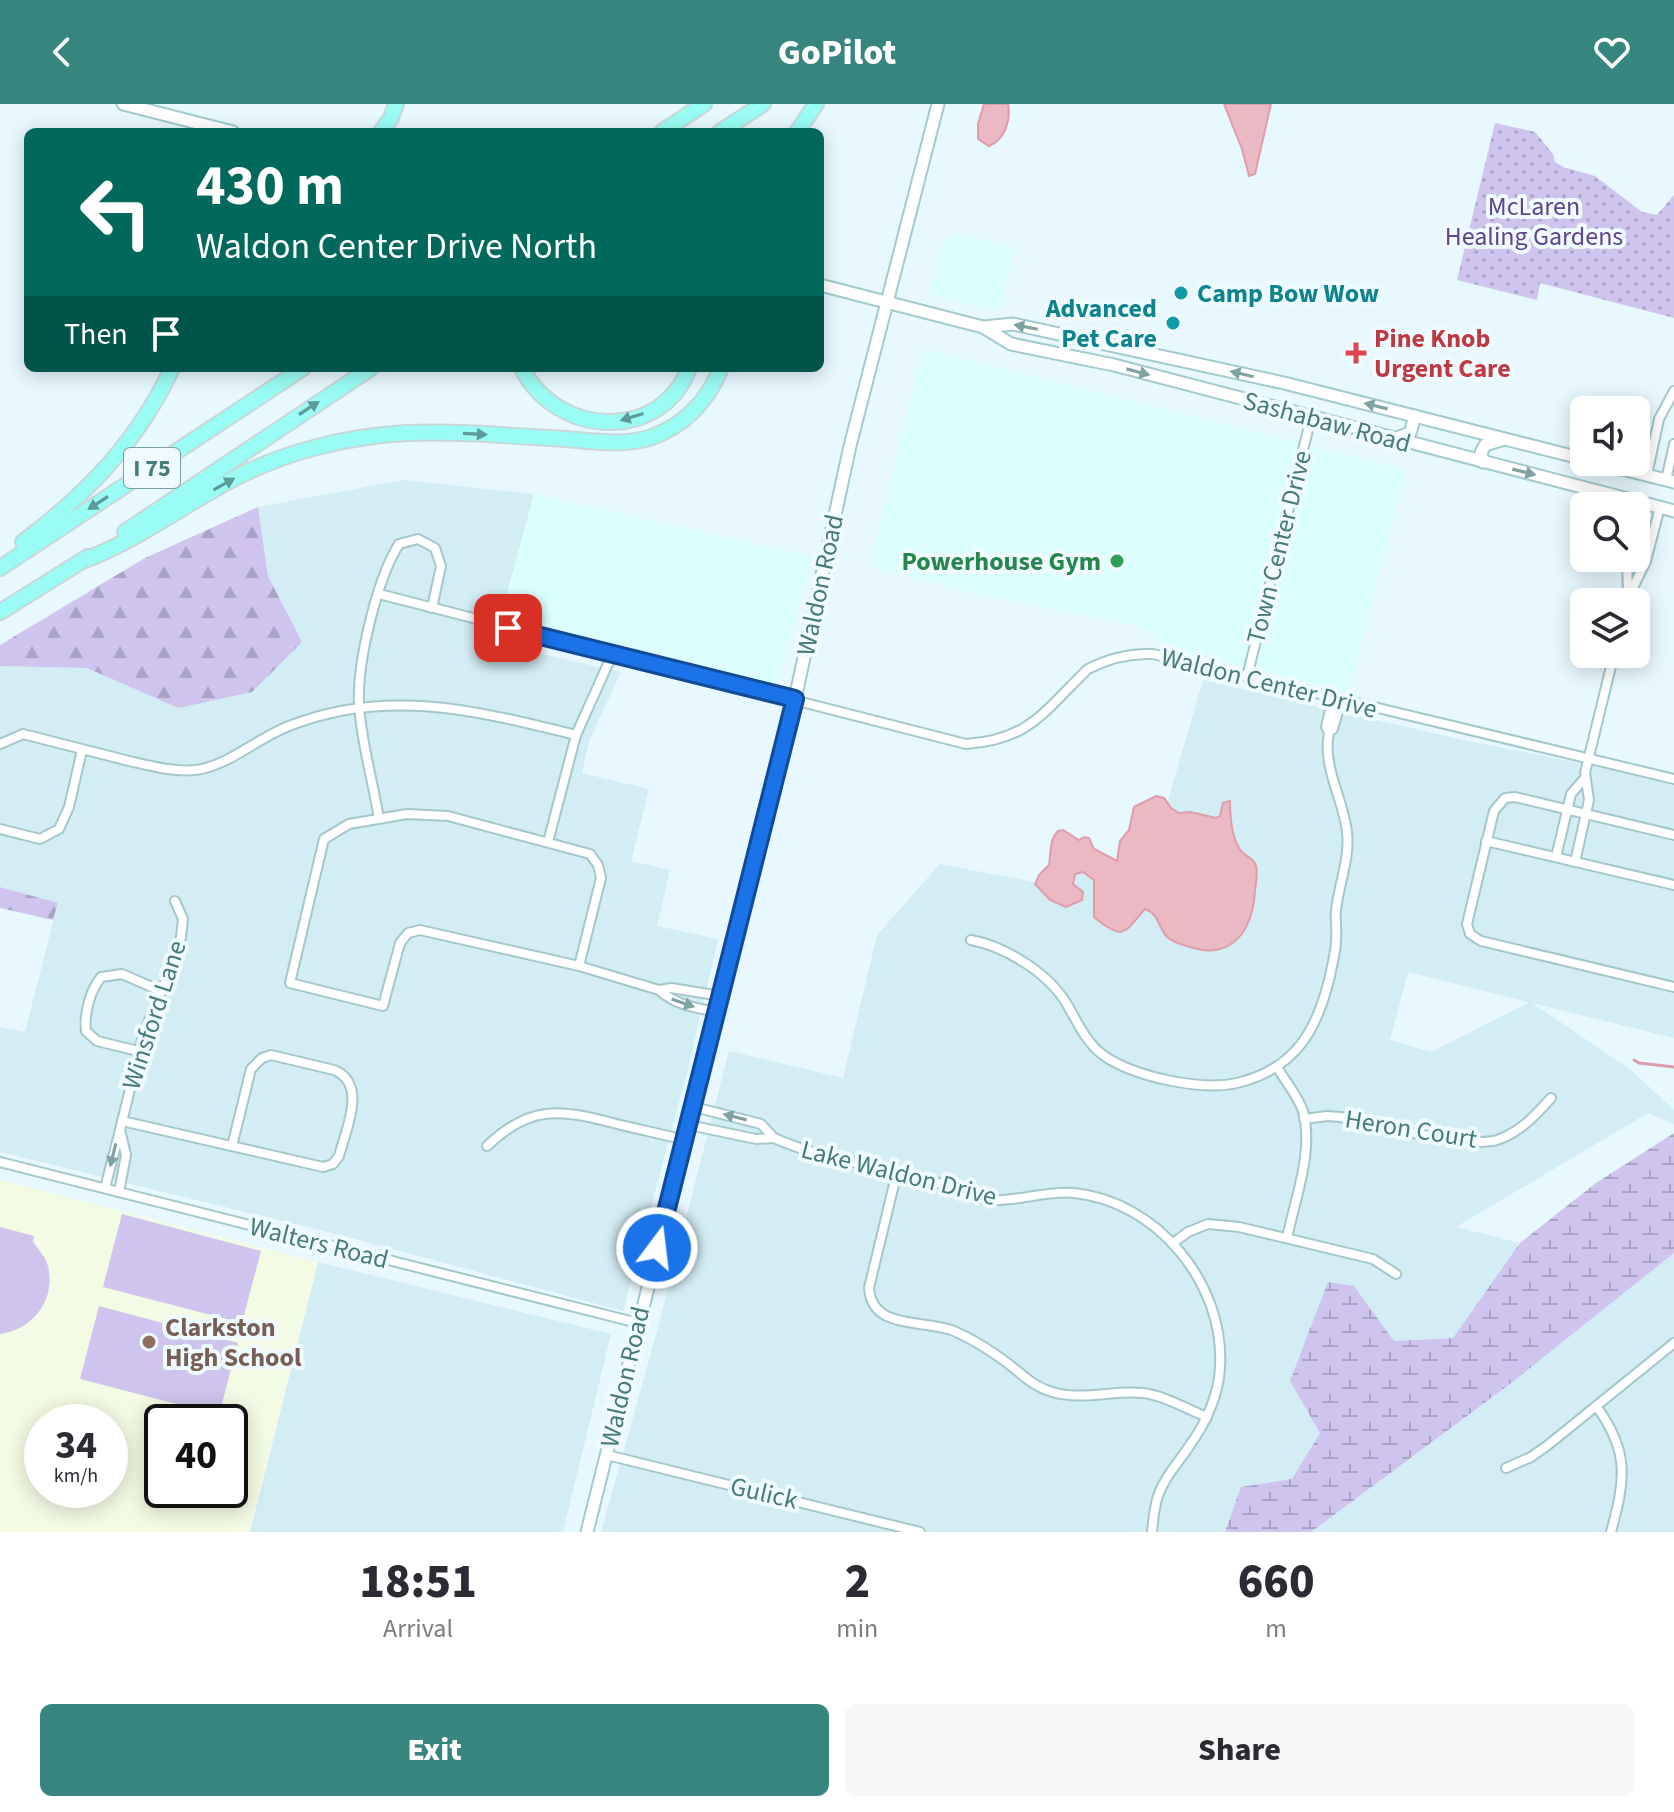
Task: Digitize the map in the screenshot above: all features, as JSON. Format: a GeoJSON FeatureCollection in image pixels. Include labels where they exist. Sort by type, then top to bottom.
{"type":"FeatureCollection","features":[{"type":"Feature","properties":{"kind":"highway"},"geometry":{"type":"LineString","coordinates":[[384,128],[396,104]]}},
{"type":"Feature","properties":{"kind":"highway"},"geometry":{"type":"LineString","coordinates":[[668,128],[704,104]]}},
{"type":"Feature","properties":{"kind":"highway"},"geometry":{"type":"LineString","coordinates":[[726,128],[763,104]]}},
{"type":"Feature","properties":{"kind":"highway"},"geometry":{"type":"LineString","coordinates":[[800,128],[816,104]]}},
{"type":"Feature","properties":{"kind":"highway"},"geometry":{"type":"LineString","coordinates":[[0,559],[37,532],[110,466],[147,415],[170,372]]}},
{"type":"Feature","properties":{"kind":"highway","name":"I 75"},"geometry":{"type":"LineString","coordinates":[[0,568],[297,372]]}},
{"type":"Feature","properties":{"kind":"highway","name":"I 75"},"geometry":{"type":"LineString","coordinates":[[0,612],[82,561],[365,372]]}},
{"type":"Feature","properties":{"kind":"highway"},"geometry":{"type":"LineString","coordinates":[[524,372],[551,405],[576,418],[602,423],[629,419],[656,407],[678,387],[687,372]]}},
{"type":"Feature","properties":{"kind":"highway"},"geometry":{"type":"LineString","coordinates":[[82,561],[108,551],[238,476],[335,443],[406,433],[613,442],[653,437],[676,425],[699,406],[719,372]]}},
{"type":"Feature","properties":{"kind":"main road"},"geometry":{"type":"LineString","coordinates":[[123,104],[217,128]]}},
{"type":"Feature","properties":{"kind":"main road","name":"Waldon Road"},"geometry":{"type":"LineString","coordinates":[[587,1532],[795,699],[850,446],[938,104]]}},
{"type":"Feature","properties":{"kind":"main road","name":"Sashabaw Road"},"geometry":{"type":"LineString","coordinates":[[824,286],[983,327],[1011,344],[1191,386],[1601,492]]}},
{"type":"Feature","properties":{"kind":"main road","name":"Sashabaw Road"},"geometry":{"type":"LineString","coordinates":[[983,327],[1013,324],[1200,364],[1570,456]]}},
{"type":"Feature","properties":{"kind":"main road"},"geometry":{"type":"LineString","coordinates":[[1052,352],[1056,333]]}},
{"type":"Feature","properties":{"kind":"main road"},"geometry":{"type":"LineString","coordinates":[[1191,386],[1187,376],[1200,364]]}},
{"type":"Feature","properties":{"kind":"main road"},"geometry":{"type":"LineString","coordinates":[[1394,439],[1410,433],[1415,416]]}},
{"type":"Feature","properties":{"kind":"main road"},"geometry":{"type":"LineString","coordinates":[[1483,462],[1481,453],[1485,445],[1506,440]]}},
{"type":"Feature","properties":{"kind":"main road"},"geometry":{"type":"LineString","coordinates":[[1650,476],[1670,481]]}},
{"type":"Feature","properties":{"kind":"main road","name":"Sashabaw Road"},"geometry":{"type":"LineString","coordinates":[[1650,504],[1674,511]]}},
{"type":"Feature","properties":{"kind":"street"},"geometry":{"type":"LineString","coordinates":[[1650,461],[1659,419],[1674,391]]}},
{"type":"Feature","properties":{"kind":"street","name":"Town Center Drive"},"geometry":{"type":"LineString","coordinates":[[1247,677],[1311,418]]}},
{"type":"Feature","properties":{"kind":"street"},"geometry":{"type":"LineString","coordinates":[[1670,481],[1674,444]]}},
{"type":"Feature","properties":{"kind":"street"},"geometry":{"type":"LineString","coordinates":[[1632,588],[1646,561],[1660,507]]}},
{"type":"Feature","properties":{"kind":"street"},"geometry":{"type":"LineString","coordinates":[[379,819],[359,706],[360,671],[388,562],[399,544],[418,539],[435,548],[441,566],[432,608]]}},
{"type":"Feature","properties":{"kind":"street","name":"Waldon Center Drive"},"geometry":{"type":"LineString","coordinates":[[379,594],[966,744],[986,742],[1025,729],[1088,669],[1114,658],[1153,654],[1674,779]]}},
{"type":"Feature","properties":{"kind":"street"},"geometry":{"type":"LineString","coordinates":[[548,842],[576,735],[612,655]]}},
{"type":"Feature","properties":{"kind":"street"},"geometry":{"type":"LineString","coordinates":[[1556,857],[1572,792],[1584,779],[1611,668]]}},
{"type":"Feature","properties":{"kind":"street"},"geometry":{"type":"LineString","coordinates":[[971,940],[982,942],[1032,967],[1052,983],[1087,1039],[1100,1053],[1120,1066],[1195,1084],[1224,1086],[1251,1079],[1277,1067],[1298,1048],[1317,1020],[1336,941],[1336,909],[1348,845],[1347,828],[1330,779],[1326,744],[1333,729],[1337,700]]}},
{"type":"Feature","properties":{"kind":"street"},"geometry":{"type":"LineString","coordinates":[[0,744],[23,734],[170,770],[198,770],[288,726],[359,706],[436,705],[576,735]]}},
{"type":"Feature","properties":{"kind":"street"},"geometry":{"type":"LineString","coordinates":[[0,829],[40,839],[59,829],[69,807],[82,750]]}},
{"type":"Feature","properties":{"kind":"street"},"geometry":{"type":"LineString","coordinates":[[1575,862],[1590,795],[1584,779]]}},
{"type":"Feature","properties":{"kind":"street"},"geometry":{"type":"LineString","coordinates":[[1674,835],[1515,797],[1505,798],[1496,807],[1467,920],[1468,931],[1473,937],[1487,943],[1674,987]]}},
{"type":"Feature","properties":{"kind":"street"},"geometry":{"type":"LineString","coordinates":[[579,966],[601,878],[598,865],[590,854],[448,816],[407,814],[349,824],[324,839],[290,983],[383,1006],[400,943],[408,933],[420,930],[579,966],[659,990],[671,988],[721,996]]}},
{"type":"Feature","properties":{"kind":"street"},"geometry":{"type":"LineString","coordinates":[[1486,841],[1674,885]]}},
{"type":"Feature","properties":{"kind":"street","name":"Winsford Lane"},"geometry":{"type":"LineString","coordinates":[[105,1188],[138,1051],[181,937],[183,919],[175,901]]}},
{"type":"Feature","properties":{"kind":"street"},"geometry":{"type":"LineString","coordinates":[[138,1051],[97,1041],[86,1031],[85,1021],[94,986],[101,977],[122,974],[161,991]]}},
{"type":"Feature","properties":{"kind":"street"},"geometry":{"type":"LineString","coordinates":[[659,990],[667,998],[717,1012]]}},
{"type":"Feature","properties":{"kind":"street"},"geometry":{"type":"LineString","coordinates":[[121,1125],[323,1167],[333,1164],[339,1156],[354,1094],[351,1082],[343,1073],[334,1070],[271,1055],[262,1058],[251,1069],[232,1146]]}},
{"type":"Feature","properties":{"kind":"street"},"geometry":{"type":"LineString","coordinates":[[1277,1067],[1295,1096],[1304,1119],[1304,1158],[1287,1238]]}},
{"type":"Feature","properties":{"kind":"street","name":"Heron Court"},"geometry":{"type":"LineString","coordinates":[[1304,1119],[1341,1117],[1462,1141],[1484,1142],[1513,1133],[1531,1120],[1551,1098]]}},
{"type":"Feature","properties":{"kind":"street","name":"Lake Waldon Drive"},"geometry":{"type":"LineString","coordinates":[[694,1107],[761,1124],[774,1138],[800,1150],[926,1179],[989,1200],[1063,1193],[1096,1197],[1146,1218],[1173,1243],[1204,1291],[1215,1322],[1220,1366],[1218,1384],[1207,1417],[1190,1446],[1173,1465],[1158,1495],[1152,1532]]}},
{"type":"Feature","properties":{"kind":"street"},"geometry":{"type":"LineString","coordinates":[[487,1146],[514,1123],[547,1112],[582,1114],[685,1140]]}},
{"type":"Feature","properties":{"kind":"street","name":"Winsford Lane"},"geometry":{"type":"LineString","coordinates":[[119,1192],[126,1155],[121,1125]]}},
{"type":"Feature","properties":{"kind":"street","name":"Lake Waldon Drive"},"geometry":{"type":"LineString","coordinates":[[689,1125],[756,1139],[774,1138]]}},
{"type":"Feature","properties":{"kind":"street","name":"Walters Road"},"geometry":{"type":"LineString","coordinates":[[0,1162],[638,1323]]}},
{"type":"Feature","properties":{"kind":"street"},"geometry":{"type":"LineString","coordinates":[[897,1172],[869,1288],[870,1299],[880,1313],[897,1320],[953,1331],[997,1356],[1028,1382],[1050,1392],[1072,1396],[1154,1395],[1207,1417]]}},
{"type":"Feature","properties":{"kind":"street"},"geometry":{"type":"LineString","coordinates":[[1173,1243],[1188,1232],[1208,1224],[1239,1227],[1373,1259],[1396,1274]]}},
{"type":"Feature","properties":{"kind":"street"},"geometry":{"type":"LineString","coordinates":[[1506,1468],[1531,1457],[1674,1343]]}},
{"type":"Feature","properties":{"kind":"street"},"geometry":{"type":"LineString","coordinates":[[1597,1407],[1616,1438],[1623,1462],[1623,1486],[1611,1532]]}},
{"type":"Feature","properties":{"kind":"street","name":"Gulick"},"geometry":{"type":"LineString","coordinates":[[607,1455],[920,1532]]}},
{"type":"Feature","properties":{"kind":"shaded area"},"geometry":{"type":"Polygon","coordinates":[[[984,104],[1008,104],[1006,129],[989,146],[978,139],[978,124],[984,104]]]}},
{"type":"Feature","properties":{"kind":"shaded area"},"geometry":{"type":"Polygon","coordinates":[[[1224,104],[1271,104],[1255,174],[1249,176],[1224,104]]]}},
{"type":"Feature","properties":{"kind":"shaded area"},"geometry":{"type":"Polygon","coordinates":[[[953,232],[1015,248],[1000,306],[996,310],[937,297],[931,289],[942,246],[953,232]]]}},
{"type":"Feature","properties":{"kind":"shaded area"},"geometry":{"type":"Polygon","coordinates":[[[923,349],[1405,470],[1349,692],[1172,649],[1136,625],[978,594],[870,566],[923,349]]]}},
{"type":"Feature","properties":{"kind":"shaded area"},"geometry":{"type":"Polygon","coordinates":[[[404,480],[534,494],[494,643],[621,672],[589,741],[582,773],[649,789],[631,861],[670,870],[657,926],[718,939],[688,1069],[623,1311],[348,1237],[0,1152],[0,1027],[25,1032],[58,903],[0,887],[0,666],[87,668],[178,708],[302,642],[268,576],[258,507],[404,480]]]}},
{"type":"Feature","properties":{"kind":"shaded area"},"geometry":{"type":"Polygon","coordinates":[[[534,494],[812,557],[776,685],[500,620],[534,494]]]}},
{"type":"Feature","properties":{"kind":"shaded area"},"geometry":{"type":"Polygon","coordinates":[[[1203,680],[1463,740],[1674,782],[1674,1038],[1532,1003],[1631,1070],[1674,1110],[1674,1124],[1648,1113],[1456,1227],[1520,1243],[1453,1338],[1394,1341],[1354,1286],[1290,1381],[1320,1433],[1292,1480],[1241,1487],[1225,1532],[601,1532],[656,1335],[729,1051],[843,1078],[877,935],[940,864],[1050,885],[1069,855],[1143,886],[1203,680]],[[1408,972],[1390,1040],[1431,1052],[1528,1002],[1408,972]]]}},
{"type":"Feature","properties":{"kind":"shaded area"},"geometry":{"type":"Polygon","coordinates":[[[1156,796],[1164,798],[1179,813],[1191,812],[1216,818],[1220,816],[1223,803],[1230,801],[1236,842],[1243,853],[1254,861],[1257,875],[1250,917],[1245,929],[1229,945],[1205,950],[1175,942],[1167,937],[1153,914],[1145,909],[1124,931],[1112,930],[1094,917],[1094,880],[1083,872],[1075,874],[1073,884],[1083,892],[1082,900],[1066,907],[1050,900],[1035,884],[1049,865],[1052,843],[1058,831],[1063,830],[1079,840],[1089,838],[1094,849],[1117,861],[1120,841],[1129,830],[1134,807],[1156,796]]]}},
{"type":"Feature","properties":{"kind":"shaded area","name":"Clarkston High School"},"geometry":{"type":"Polygon","coordinates":[[[0,1180],[318,1262],[250,1532],[0,1532],[0,1180]]]}},
{"type":"Feature","properties":{"kind":"shaded area"},"geometry":{"type":"Polygon","coordinates":[[[1674,1253],[1674,1532],[1311,1532],[1510,1384],[1674,1253]]]}},
{"type":"Feature","properties":{"kind":"shaded area"},"geometry":{"type":"Polygon","coordinates":[[[318,1262],[611,1334],[563,1532],[250,1532],[318,1262]]]}},
{"type":"Feature","properties":{"kind":"green space","name":"McLaren Healing Gardens"},"geometry":{"type":"Polygon","coordinates":[[[1495,123],[1535,132],[1553,154],[1555,162],[1595,176],[1642,212],[1657,215],[1674,195],[1674,318],[1540,283],[1537,300],[1457,280],[1495,123]]]}},
{"type":"Feature","properties":{"kind":"green space"},"geometry":{"type":"Polygon","coordinates":[[[258,507],[268,576],[302,642],[252,692],[178,708],[87,668],[0,666],[0,645],[145,558],[258,507]]]}},
{"type":"Feature","properties":{"kind":"green space"},"geometry":{"type":"Polygon","coordinates":[[[0,887],[58,903],[53,920],[0,908],[0,887]]]}},
{"type":"Feature","properties":{"kind":"green space"},"geometry":{"type":"Polygon","coordinates":[[[1674,1133],[1674,1253],[1510,1384],[1311,1532],[1225,1532],[1241,1487],[1292,1479],[1320,1433],[1290,1381],[1328,1282],[1354,1286],[1394,1341],[1453,1338],[1520,1243],[1596,1183],[1674,1133]]]}},
{"type":"Feature","properties":{"kind":"green space"},"geometry":{"type":"Polygon","coordinates":[[[122,1214],[261,1251],[242,1323],[103,1287],[122,1214]]]}},
{"type":"Feature","properties":{"kind":"green space"},"geometry":{"type":"Polygon","coordinates":[[[0,1227],[34,1236],[33,1242],[46,1260],[50,1276],[46,1299],[33,1319],[0,1334],[0,1227]]]}},
{"type":"Feature","properties":{"kind":"green space"},"geometry":{"type":"Polygon","coordinates":[[[99,1306],[238,1343],[222,1404],[177,1404],[80,1379],[99,1306]]]}},
{"type":"Feature","properties":{"kind":"waterway"},"geometry":{"type":"LineString","coordinates":[[1634,1060],[1674,1067]]}},
{"type":"Feature","properties":{"kind":"place","name":"Camp Bow Wow"},"geometry":{"type":"Point","coordinates":[1181,293]}},
{"type":"Feature","properties":{"kind":"place","name":"Advanced Pet Care"},"geometry":{"type":"Point","coordinates":[1173,323]}},
{"type":"Feature","properties":{"kind":"place","name":"Pine Knob Urgent Care"},"geometry":{"type":"Point","coordinates":[1356,353]}},
{"type":"Feature","properties":{"kind":"place","name":"Powerhouse Gym"},"geometry":{"type":"Point","coordinates":[1117,561]}},
{"type":"Feature","properties":{"kind":"place","name":"Clarkston High School"},"geometry":{"type":"Point","coordinates":[149,1342]}},
{"type":"Feature","properties":{"kind":"route"},"geometry":{"type":"LineString","coordinates":[[508,628],[795,699],[657,1248]]}}]}
